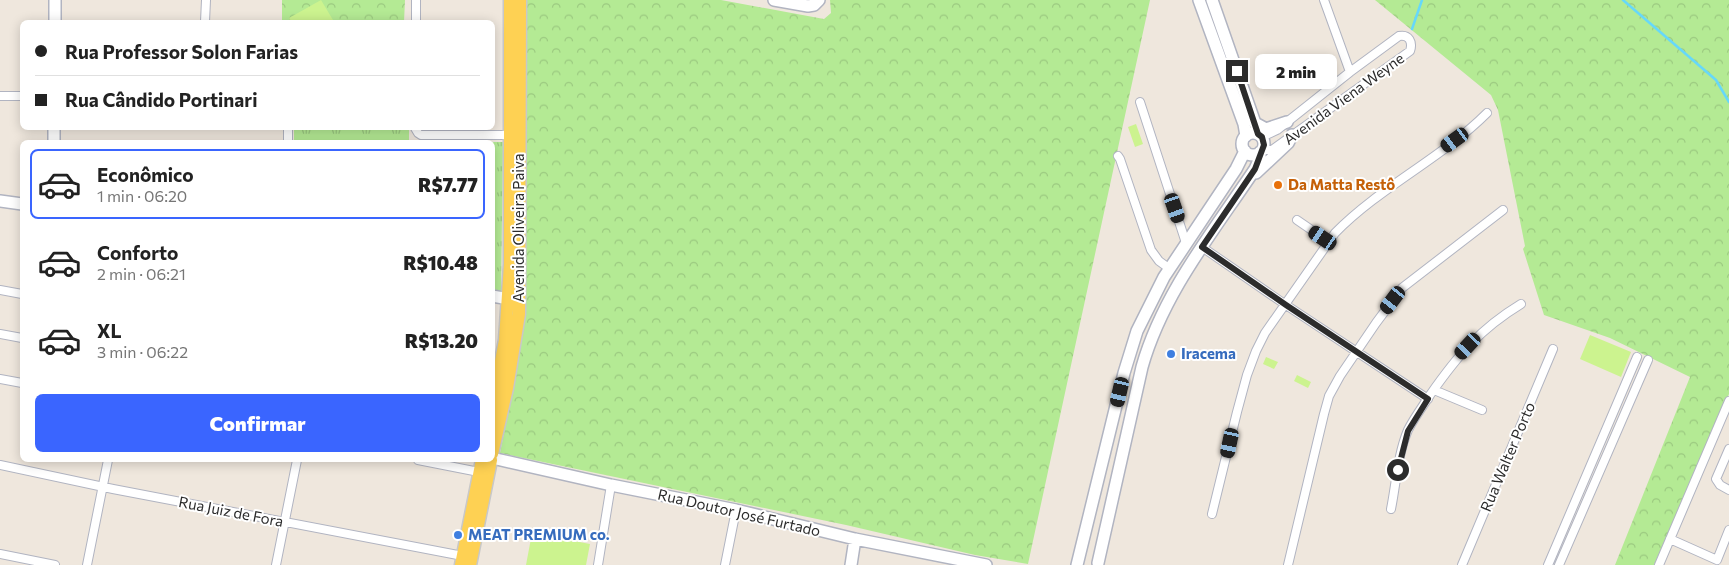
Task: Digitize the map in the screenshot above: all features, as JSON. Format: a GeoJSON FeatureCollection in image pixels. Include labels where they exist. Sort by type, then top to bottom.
{"type":"FeatureCollection","features":[{"type":"Feature","properties":{"kind":"main road","name":"Avenida Oliveira Paiva"},"geometry":{"type":"LineString","coordinates":[[495,386],[514,300],[510,264],[510,0]]}},
{"type":"Feature","properties":{"kind":"main road","name":"Avenida Oliveira Paiva"},"geometry":{"type":"LineString","coordinates":[[495,440],[514,351],[520,0]]}},
{"type":"Feature","properties":{"kind":"main road"},"geometry":{"type":"LineString","coordinates":[[465,562],[491,462]]}},
{"type":"Feature","properties":{"kind":"main road"},"geometry":{"type":"LineString","coordinates":[[465,562],[480,466]]}},
{"type":"Feature","properties":{"kind":"street"},"geometry":{"type":"LineString","coordinates":[[54,0],[54,20]]}},
{"type":"Feature","properties":{"kind":"street"},"geometry":{"type":"LineString","coordinates":[[205,20],[206,0]]}},
{"type":"Feature","properties":{"kind":"street"},"geometry":{"type":"LineString","coordinates":[[416,0],[416,20]]}},
{"type":"Feature","properties":{"kind":"street"},"geometry":{"type":"LineString","coordinates":[[774,0],[808,6],[814,5],[819,0]]}},
{"type":"Feature","properties":{"kind":"street"},"geometry":{"type":"LineString","coordinates":[[1078,565],[1083,561],[1090,560],[1100,564],[1142,367],[1152,337],[1177,286],[1257,164],[1264,145],[1219,38],[1199,0]]}},
{"type":"Feature","properties":{"kind":"street"},"geometry":{"type":"LineString","coordinates":[[1212,0],[1219,38],[1244,124],[1246,136],[1242,143],[1245,151],[1252,155],[1261,151]]}},
{"type":"Feature","properties":{"kind":"street"},"geometry":{"type":"LineString","coordinates":[[1324,0],[1350,72]]}},
{"type":"Feature","properties":{"kind":"street","name":"Avenida Viena Weyne"},"geometry":{"type":"LineString","coordinates":[[1261,151],[1272,150],[1410,51],[1412,46],[1410,38],[1399,36],[1287,122]]}},
{"type":"Feature","properties":{"kind":"street"},"geometry":{"type":"LineString","coordinates":[[0,96],[20,96]]}},
{"type":"Feature","properties":{"kind":"street"},"geometry":{"type":"LineString","coordinates":[[1140,102],[1186,243]]}},
{"type":"Feature","properties":{"kind":"street"},"geometry":{"type":"LineString","coordinates":[[1212,514],[1247,375],[1265,333],[1335,233],[1347,221],[1411,171],[1469,130],[1487,113]]}},
{"type":"Feature","properties":{"kind":"street"},"geometry":{"type":"LineString","coordinates":[[1246,136],[1287,122]]}},
{"type":"Feature","properties":{"kind":"street"},"geometry":{"type":"LineString","coordinates":[[416,130],[421,135],[510,135]]}},
{"type":"Feature","properties":{"kind":"street"},"geometry":{"type":"LineString","coordinates":[[1248,178],[1254,175],[1288,143],[1292,135]]}},
{"type":"Feature","properties":{"kind":"street"},"geometry":{"type":"LineString","coordinates":[[1078,565],[1129,356],[1137,331],[1167,273],[1236,169],[1245,151]]}},
{"type":"Feature","properties":{"kind":"street"},"geometry":{"type":"LineString","coordinates":[[1118,156],[1150,250],[1167,273],[1169,284],[1177,286]]}},
{"type":"Feature","properties":{"kind":"street"},"geometry":{"type":"LineString","coordinates":[[0,201],[20,202]]}},
{"type":"Feature","properties":{"kind":"street"},"geometry":{"type":"LineString","coordinates":[[1288,565],[1329,396],[1376,323],[1402,288],[1503,210]]}},
{"type":"Feature","properties":{"kind":"street"},"geometry":{"type":"LineString","coordinates":[[1297,220],[1329,242]]}},
{"type":"Feature","properties":{"kind":"street"},"geometry":{"type":"LineString","coordinates":[[1202,247],[1428,399]]}},
{"type":"Feature","properties":{"kind":"street"},"geometry":{"type":"LineString","coordinates":[[0,290],[20,294]]}},
{"type":"Feature","properties":{"kind":"street"},"geometry":{"type":"LineString","coordinates":[[495,297],[514,300]]}},
{"type":"Feature","properties":{"kind":"street"},"geometry":{"type":"LineString","coordinates":[[1152,300],[1162,300],[1167,306]]}},
{"type":"Feature","properties":{"kind":"street"},"geometry":{"type":"LineString","coordinates":[[1391,508],[1408,431],[1428,399],[1454,361],[1468,346],[1503,316],[1521,304]]}},
{"type":"Feature","properties":{"kind":"street"},"geometry":{"type":"LineString","coordinates":[[0,334],[20,338]]}},
{"type":"Feature","properties":{"kind":"street","name":"Rua Walter Porto"},"geometry":{"type":"LineString","coordinates":[[1462,565],[1553,349]]}},
{"type":"Feature","properties":{"kind":"street"},"geometry":{"type":"LineString","coordinates":[[1548,565],[1637,357]]}},
{"type":"Feature","properties":{"kind":"street"},"geometry":{"type":"LineString","coordinates":[[1559,565],[1648,360]]}},
{"type":"Feature","properties":{"kind":"street"},"geometry":{"type":"LineString","coordinates":[[0,379],[20,383]]}},
{"type":"Feature","properties":{"kind":"street"},"geometry":{"type":"LineString","coordinates":[[1434,390],[1482,410]]}},
{"type":"Feature","properties":{"kind":"street"},"geometry":{"type":"LineString","coordinates":[[1623,391],[1633,395]]}},
{"type":"Feature","properties":{"kind":"street"},"geometry":{"type":"LineString","coordinates":[[1659,565],[1729,402]]}},
{"type":"Feature","properties":{"kind":"street"},"geometry":{"type":"LineString","coordinates":[[1613,414],[1623,418]]}},
{"type":"Feature","properties":{"kind":"street"},"geometry":{"type":"LineString","coordinates":[[1729,449],[1716,480],[1720,485],[1729,490]]}},
{"type":"Feature","properties":{"kind":"street","name":"Rua Doutor José Furtado"},"geometry":{"type":"LineString","coordinates":[[495,460],[736,510],[855,539],[986,565]]}},
{"type":"Feature","properties":{"kind":"street"},"geometry":{"type":"LineString","coordinates":[[87,565],[108,462]]}},
{"type":"Feature","properties":{"kind":"street"},"geometry":{"type":"LineString","coordinates":[[276,565],[297,462]]}},
{"type":"Feature","properties":{"kind":"street"},"geometry":{"type":"LineString","coordinates":[[439,462],[480,466]]}},
{"type":"Feature","properties":{"kind":"street","name":"Rua Juiz de Fora"},"geometry":{"type":"LineString","coordinates":[[0,466],[285,522],[465,562]]}},
{"type":"Feature","properties":{"kind":"street"},"geometry":{"type":"LineString","coordinates":[[598,565],[611,485]]}},
{"type":"Feature","properties":{"kind":"street"},"geometry":{"type":"LineString","coordinates":[[1578,496],[1587,500]]}},
{"type":"Feature","properties":{"kind":"street"},"geometry":{"type":"LineString","coordinates":[[725,565],[736,510]]}},
{"type":"Feature","properties":{"kind":"street"},"geometry":{"type":"LineString","coordinates":[[1670,539],[1716,562],[1729,530]]}},
{"type":"Feature","properties":{"kind":"street"},"geometry":{"type":"LineString","coordinates":[[851,565],[855,539]]}},
{"type":"Feature","properties":{"kind":"street"},"geometry":{"type":"LineString","coordinates":[[0,554],[54,565]]}},
{"type":"Feature","properties":{"kind":"green space"},"geometry":{"type":"Polygon","coordinates":[[[282,0],[405,0],[404,20],[282,20],[282,0]]]}},
{"type":"Feature","properties":{"kind":"green space"},"geometry":{"type":"Polygon","coordinates":[[[321,0],[333,20],[290,20],[289,18],[321,0]]]}},
{"type":"Feature","properties":{"kind":"green space"},"geometry":{"type":"Polygon","coordinates":[[[525,0],[721,0],[824,19],[831,13],[830,0],[1150,0],[1028,564],[975,555],[846,525],[500,453],[515,377],[525,285],[525,0]]]}},
{"type":"Feature","properties":{"kind":"green space"},"geometry":{"type":"Polygon","coordinates":[[[1375,0],[1729,0],[1729,394],[1654,565],[1615,565],[1690,377],[1610,338],[1544,315],[1523,249],[1525,246],[1498,110],[1491,95],[1375,0]]]}},
{"type":"Feature","properties":{"kind":"green space"},"geometry":{"type":"Polygon","coordinates":[[[1136,124],[1143,144],[1135,147],[1128,127],[1136,124]]]}},
{"type":"Feature","properties":{"kind":"green space"},"geometry":{"type":"Polygon","coordinates":[[[294,130],[409,130],[409,140],[294,140],[294,130]]]}},
{"type":"Feature","properties":{"kind":"green space"},"geometry":{"type":"Polygon","coordinates":[[[495,142],[503,142],[501,291],[495,290],[495,142]]]}},
{"type":"Feature","properties":{"kind":"green space"},"geometry":{"type":"Polygon","coordinates":[[[1590,335],[1631,352],[1621,377],[1580,359],[1590,335]]]}},
{"type":"Feature","properties":{"kind":"green space"},"geometry":{"type":"Polygon","coordinates":[[[1266,357],[1278,362],[1274,369],[1263,364],[1266,357]]]}},
{"type":"Feature","properties":{"kind":"green space"},"geometry":{"type":"Polygon","coordinates":[[[1297,375],[1311,382],[1308,388],[1294,381],[1297,375]]]}},
{"type":"Feature","properties":{"kind":"green space"},"geometry":{"type":"Polygon","coordinates":[[[532,533],[590,544],[586,565],[526,565],[532,533]]]}},
{"type":"Feature","properties":{"kind":"waterway"},"geometry":{"type":"LineString","coordinates":[[1412,29],[1422,0]]}},
{"type":"Feature","properties":{"kind":"waterway"},"geometry":{"type":"LineString","coordinates":[[1623,0],[1716,80],[1729,102]]}},
{"type":"Feature","properties":{"kind":"place","name":"Da Matta Restô"},"geometry":{"type":"Point","coordinates":[1278,185]}},
{"type":"Feature","properties":{"kind":"place","name":"Iracema"},"geometry":{"type":"Point","coordinates":[1171,354]}},
{"type":"Feature","properties":{"kind":"place","name":"MEAT PREMIUM co."},"geometry":{"type":"Point","coordinates":[458,535]}},
{"type":"Feature","properties":{"kind":"route"},"geometry":{"type":"LineString","coordinates":[[1237,71],[1256,123],[1258,134],[1262,137],[1264,145],[1255,169],[1202,247],[1428,399],[1408,431],[1398,470]]}}]}
